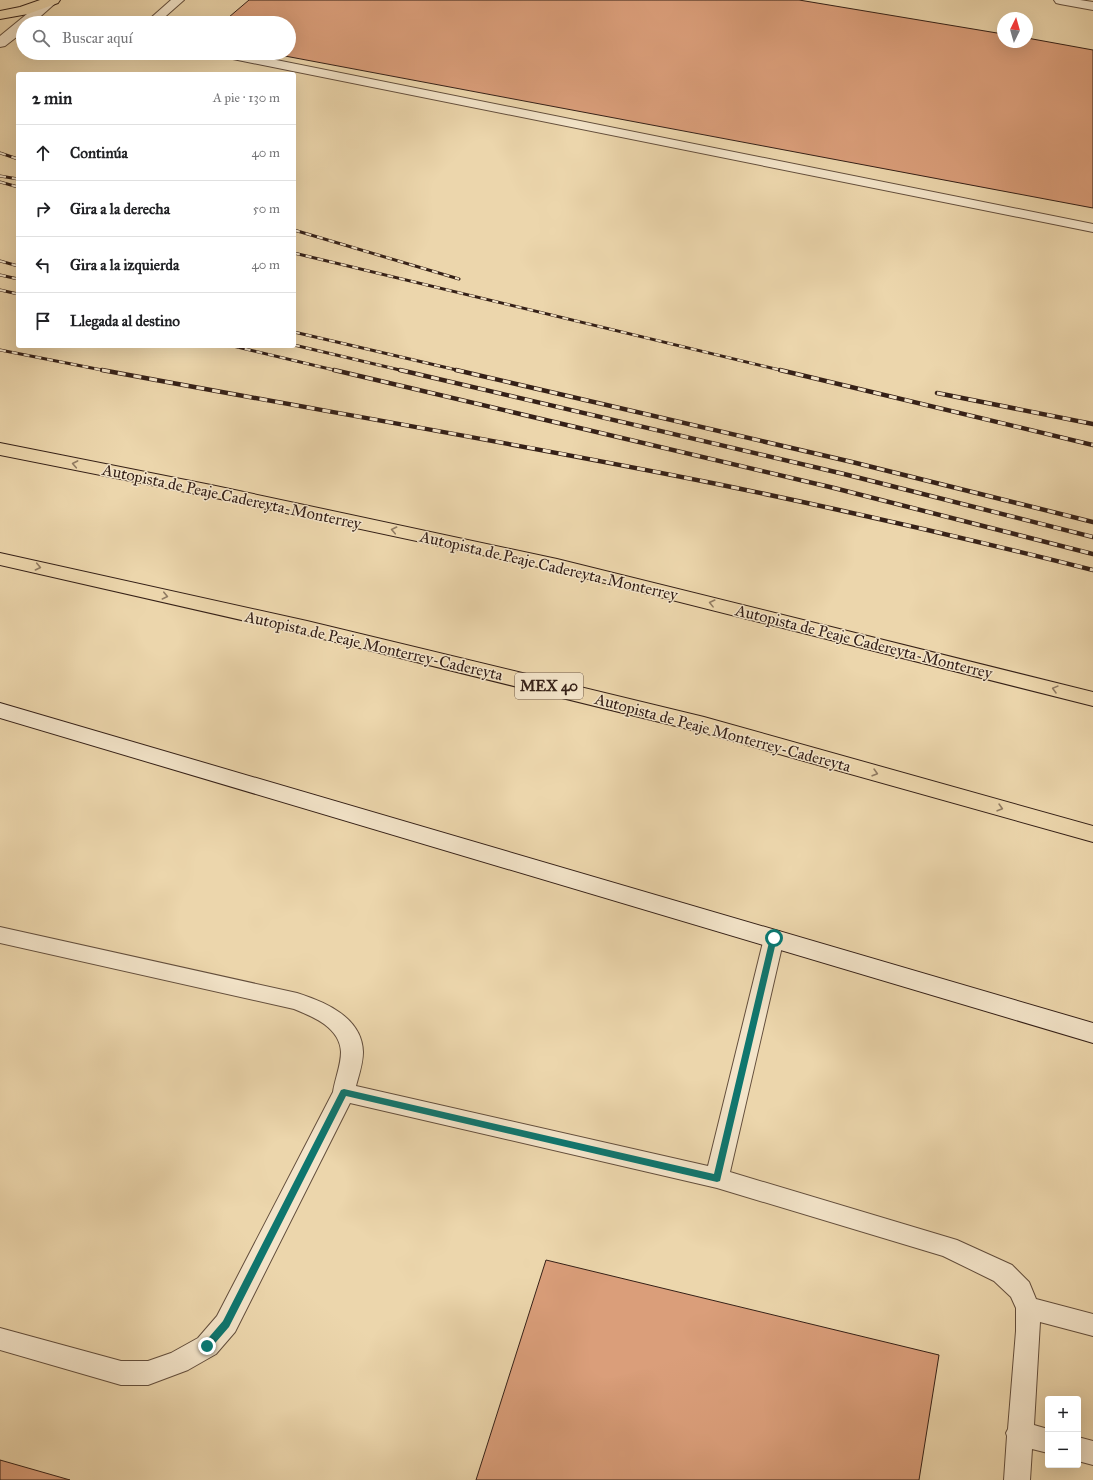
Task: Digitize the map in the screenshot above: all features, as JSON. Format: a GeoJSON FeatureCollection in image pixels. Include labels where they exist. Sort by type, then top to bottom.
{"type":"FeatureCollection","features":[{"type":"Feature","properties":{"kind":"highway"},"geometry":{"type":"LineString","coordinates":[[0,15],[23,11],[52,0]]}},
{"type":"Feature","properties":{"kind":"highway","name":"Autopista de Peaje Cadereyta-Monterrey"},"geometry":{"type":"LineString","coordinates":[[0,449],[211,491],[557,565],[1093,699]]}},
{"type":"Feature","properties":{"kind":"highway","name":"Autopista de Peaje Monterrey-Cadereyta"},"geometry":{"type":"LineString","coordinates":[[0,559],[307,628],[697,723],[1093,834]]}},
{"type":"Feature","properties":{"kind":"street"},"geometry":{"type":"LineString","coordinates":[[33,16],[52,0]]}},
{"type":"Feature","properties":{"kind":"street"},"geometry":{"type":"LineString","coordinates":[[0,43],[16,30]]}},
{"type":"Feature","properties":{"kind":"street"},"geometry":{"type":"LineString","coordinates":[[0,710],[394,828],[774,938],[1093,1033]]}},
{"type":"Feature","properties":{"kind":"lane"},"geometry":{"type":"LineString","coordinates":[[159,16],[178,0]]}},
{"type":"Feature","properties":{"kind":"lane"},"geometry":{"type":"LineString","coordinates":[[1060,0],[1093,6]]}},
{"type":"Feature","properties":{"kind":"lane"},"geometry":{"type":"LineString","coordinates":[[258,60],[997,210],[1093,228]]}},
{"type":"Feature","properties":{"kind":"lane"},"geometry":{"type":"LineString","coordinates":[[0,935],[297,1001],[319,1010],[338,1022],[350,1038],[352,1053],[344,1092],[226,1324],[207,1346],[179,1362],[148,1373],[121,1373],[0,1339]]}},
{"type":"Feature","properties":{"kind":"lane"},"geometry":{"type":"LineString","coordinates":[[717,1178],[774,938]]}},
{"type":"Feature","properties":{"kind":"lane"},"geometry":{"type":"LineString","coordinates":[[344,1092],[717,1178],[949,1247],[1003,1273],[1020,1290],[1028,1308],[1028,1331],[1019,1433],[1017,1480]]}},
{"type":"Feature","properties":{"kind":"lane"},"geometry":{"type":"LineString","coordinates":[[1028,1308],[1093,1325]]}},
{"type":"Feature","properties":{"kind":"lane"},"geometry":{"type":"LineString","coordinates":[[1019,1433],[1045,1440]]}},
{"type":"Feature","properties":{"kind":"lane"},"geometry":{"type":"LineString","coordinates":[[1081,1450],[1093,1453]]}},
{"type":"Feature","properties":{"kind":"building"},"geometry":{"type":"Polygon","coordinates":[[[249,0],[799,0],[997,33],[997,48],[1033,48],[1033,39],[1093,50],[1093,208],[296,58],[296,16],[230,16],[249,0]]]}},
{"type":"Feature","properties":{"kind":"building"},"geometry":{"type":"Polygon","coordinates":[[[546,1260],[939,1355],[919,1480],[476,1480],[546,1260]]]}},
{"type":"Feature","properties":{"kind":"building"},"geometry":{"type":"Polygon","coordinates":[[[0,1460],[70,1480],[0,1480],[0,1460]]]}},
{"type":"Feature","properties":{"kind":"railway"},"geometry":{"type":"LineString","coordinates":[[0,153],[16,158]]}},
{"type":"Feature","properties":{"kind":"railway"},"geometry":{"type":"LineString","coordinates":[[0,176],[16,179]]}},
{"type":"Feature","properties":{"kind":"railway"},"geometry":{"type":"LineString","coordinates":[[0,182],[16,186]]}},
{"type":"Feature","properties":{"kind":"railway"},"geometry":{"type":"LineString","coordinates":[[296,231],[459,279]]}},
{"type":"Feature","properties":{"kind":"railway"},"geometry":{"type":"LineString","coordinates":[[296,253],[784,371]]}},
{"type":"Feature","properties":{"kind":"railway"},"geometry":{"type":"LineString","coordinates":[[0,261],[16,265]]}},
{"type":"Feature","properties":{"kind":"railway"},"geometry":{"type":"LineString","coordinates":[[0,275],[16,279]]}},
{"type":"Feature","properties":{"kind":"railway"},"geometry":{"type":"LineString","coordinates":[[0,290],[16,294]]}},
{"type":"Feature","properties":{"kind":"railway"},"geometry":{"type":"LineString","coordinates":[[296,332],[461,371]]}},
{"type":"Feature","properties":{"kind":"railway"},"geometry":{"type":"LineString","coordinates":[[296,345],[404,371]]}},
{"type":"Feature","properties":{"kind":"railway"},"geometry":{"type":"LineString","coordinates":[[241,348],[338,371]]}},
{"type":"Feature","properties":{"kind":"railway"},"geometry":{"type":"LineString","coordinates":[[0,350],[107,371]]}},
{"type":"Feature","properties":{"kind":"railway"},"geometry":{"type":"LineString","coordinates":[[102,370],[483,439],[712,483],[902,524],[1093,570]]}},
{"type":"Feature","properties":{"kind":"railway"},"geometry":{"type":"LineString","coordinates":[[334,370],[834,488],[1093,554]]}},
{"type":"Feature","properties":{"kind":"railway"},"geometry":{"type":"LineString","coordinates":[[400,370],[844,474],[1093,537]]}},
{"type":"Feature","properties":{"kind":"railway"},"geometry":{"type":"LineString","coordinates":[[456,370],[852,462],[1093,522]]}},
{"type":"Feature","properties":{"kind":"railway"},"geometry":{"type":"LineString","coordinates":[[780,370],[1093,445]]}},
{"type":"Feature","properties":{"kind":"railway"},"geometry":{"type":"LineString","coordinates":[[937,393],[1093,424]]}},
{"type":"Feature","properties":{"kind":"route"},"geometry":{"type":"LineString","coordinates":[[207,1346],[226,1324],[344,1092],[717,1178],[774,938]]}}]}
